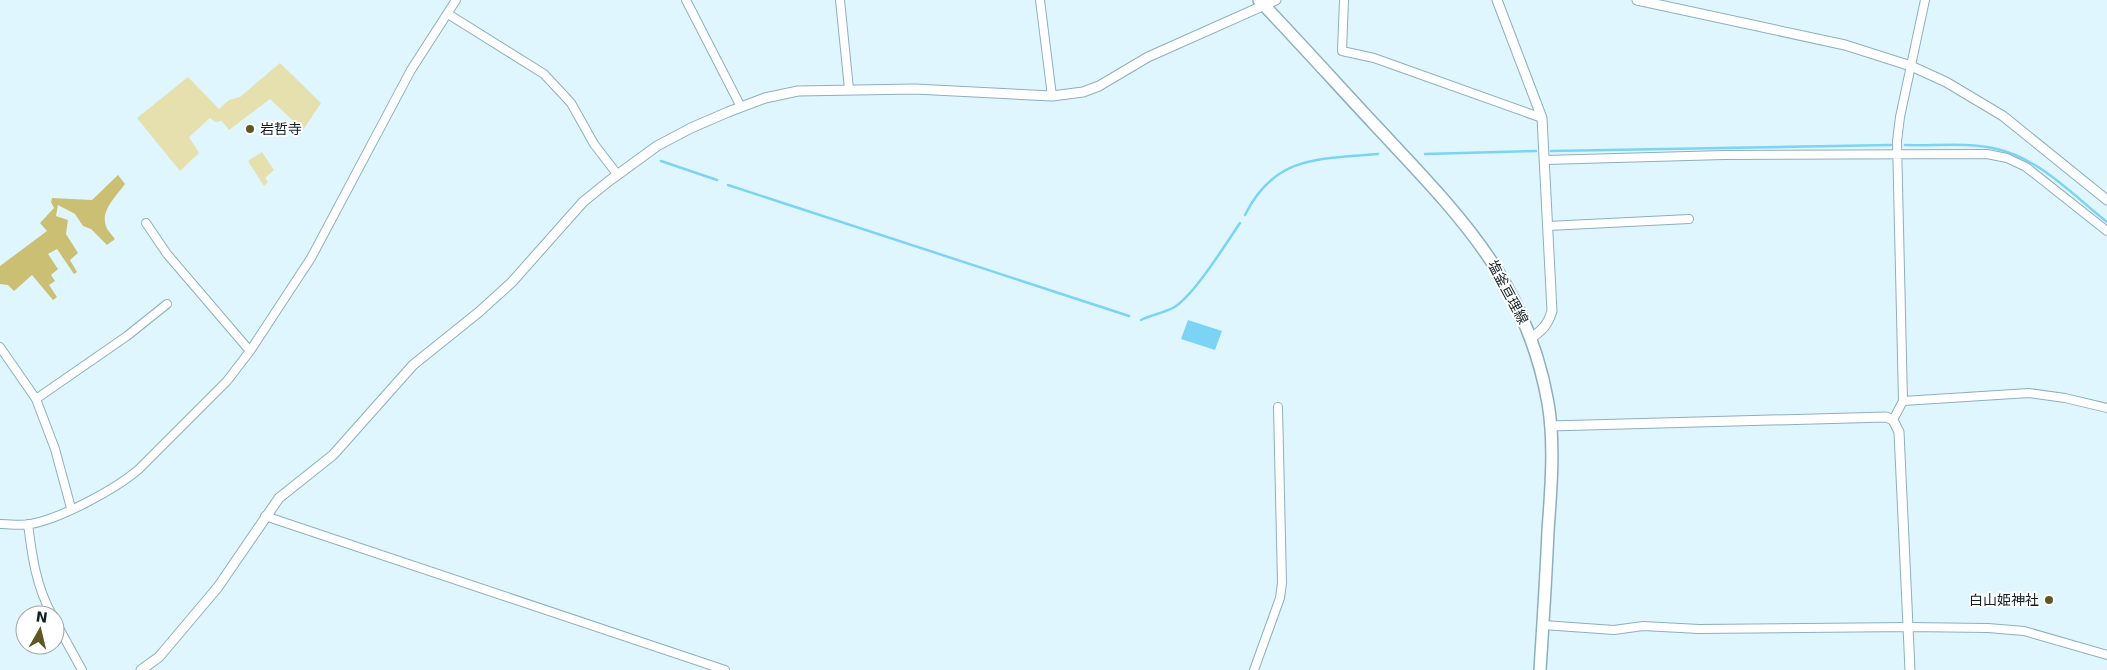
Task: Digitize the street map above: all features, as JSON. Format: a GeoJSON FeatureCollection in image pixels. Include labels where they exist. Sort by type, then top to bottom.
{"type":"FeatureCollection","features":[{"type":"Feature","properties":{"kind":"main road","name":"塩釜亘理線"},"geometry":{"type":"LineString","coordinates":[[1261,2],[1433,187],[1476,237],[1500,273],[1516,302],[1531,338],[1542,376],[1550,426],[1551,487],[1540,670]]}},
{"type":"Feature","properties":{"kind":"street"},"geometry":{"type":"LineString","coordinates":[[0,524],[28,524],[50,519],[125,481],[227,381],[250,351],[311,258],[411,70],[456,0]]}},
{"type":"Feature","properties":{"kind":"street"},"geometry":{"type":"LineString","coordinates":[[686,0],[741,107]]}},
{"type":"Feature","properties":{"kind":"street"},"geometry":{"type":"LineString","coordinates":[[840,0],[849,89]]}},
{"type":"Feature","properties":{"kind":"street"},"geometry":{"type":"LineString","coordinates":[[1040,0],[1052,96]]}},
{"type":"Feature","properties":{"kind":"street"},"geometry":{"type":"LineString","coordinates":[[141,670],[159,657],[218,587],[273,504],[286,491],[319,468],[344,444],[413,365],[480,312],[512,282],[583,202],[617,174],[670,138],[741,107],[798,90],[915,89],[1052,96],[1075,94],[1091,90],[1148,57],[1261,2],[1276,0]]}},
{"type":"Feature","properties":{"kind":"street"},"geometry":{"type":"LineString","coordinates":[[1344,0],[1342,51],[1374,58],[1542,118]]}},
{"type":"Feature","properties":{"kind":"street"},"geometry":{"type":"LineString","coordinates":[[1497,0],[1542,118],[1552,311],[1548,323],[1541,332],[1531,338]]}},
{"type":"Feature","properties":{"kind":"street"},"geometry":{"type":"LineString","coordinates":[[1637,0],[1845,45],[1911,66],[1946,82],[2003,116],[2107,200]]}},
{"type":"Feature","properties":{"kind":"street"},"geometry":{"type":"LineString","coordinates":[[1893,420],[1904,401],[1898,153],[1900,117],[1926,0]]}},
{"type":"Feature","properties":{"kind":"street"},"geometry":{"type":"LineString","coordinates":[[448,14],[544,74],[571,103],[594,144],[617,174]]}},
{"type":"Feature","properties":{"kind":"street"},"geometry":{"type":"LineString","coordinates":[[1545,160],[1898,153],[1987,154],[2017,162],[2035,173],[2107,231]]}},
{"type":"Feature","properties":{"kind":"street"},"geometry":{"type":"LineString","coordinates":[[1548,226],[1689,219]]}},
{"type":"Feature","properties":{"kind":"street"},"geometry":{"type":"LineString","coordinates":[[146,223],[168,254],[250,351]]}},
{"type":"Feature","properties":{"kind":"street"},"geometry":{"type":"LineString","coordinates":[[36,399],[127,336],[167,304]]}},
{"type":"Feature","properties":{"kind":"street"},"geometry":{"type":"LineString","coordinates":[[0,347],[36,399],[55,449],[71,508]]}},
{"type":"Feature","properties":{"kind":"street"},"geometry":{"type":"LineString","coordinates":[[1904,401],[2029,393],[2065,398],[2107,408]]}},
{"type":"Feature","properties":{"kind":"street"},"geometry":{"type":"LineString","coordinates":[[1254,670],[1280,598],[1282,583],[1278,407]]}},
{"type":"Feature","properties":{"kind":"street"},"geometry":{"type":"LineString","coordinates":[[1550,426],[1886,417],[1893,420],[1899,432],[1910,670]]}},
{"type":"Feature","properties":{"kind":"street"},"geometry":{"type":"LineString","coordinates":[[265,516],[725,670]]}},
{"type":"Feature","properties":{"kind":"street"},"geometry":{"type":"LineString","coordinates":[[28,524],[32,562],[47,605]]}},
{"type":"Feature","properties":{"kind":"street"},"geometry":{"type":"LineString","coordinates":[[1543,625],[1614,630],[1643,626],[1699,629],[1908,626],[1988,628],[2024,631],[2107,655]]}},
{"type":"Feature","properties":{"kind":"street"},"geometry":{"type":"LineString","coordinates":[[65,639],[82,670]]}},
{"type":"Feature","properties":{"kind":"shaded area"},"geometry":{"type":"Polygon","coordinates":[[[280,63],[321,103],[303,130],[270,99],[229,130],[222,121],[215,122],[210,118],[189,137],[199,153],[180,171],[137,118],[188,77],[219,109],[229,100],[240,97],[280,63]]]}},
{"type":"Feature","properties":{"kind":"shaded area"},"geometry":{"type":"Polygon","coordinates":[[[262,152],[274,170],[265,178],[268,182],[264,186],[248,161],[262,152]]]}},
{"type":"Feature","properties":{"kind":"shaded area"},"geometry":{"type":"Polygon","coordinates":[[[118,175],[125,184],[110,204],[105,215],[108,231],[115,239],[107,245],[91,229],[83,226],[75,214],[58,205],[56,216],[68,220],[66,234],[78,253],[70,260],[77,272],[74,274],[57,249],[48,254],[58,269],[51,275],[55,281],[49,285],[57,297],[53,300],[32,275],[14,291],[8,285],[0,284],[0,266],[47,231],[40,223],[54,208],[51,202],[52,198],[92,200],[118,175]]]}},
{"type":"Feature","properties":{"kind":"water"},"geometry":{"type":"Polygon","coordinates":[[[1188,320],[1222,331],[1215,350],[1181,339],[1188,320]]]}},
{"type":"Feature","properties":{"kind":"waterway"},"geometry":{"type":"LineString","coordinates":[[1551,151],[1891,145]]}},
{"type":"Feature","properties":{"kind":"waterway"},"geometry":{"type":"LineString","coordinates":[[1905,145],[1975,146],[1997,149],[2013,154],[2028,161],[2056,180],[2107,222]]}},
{"type":"Feature","properties":{"kind":"waterway"},"geometry":{"type":"LineString","coordinates":[[1425,154],[1536,151]]}},
{"type":"Feature","properties":{"kind":"waterway"},"geometry":{"type":"LineString","coordinates":[[1245,215],[1257,195],[1270,181],[1285,171],[1301,164],[1318,160],[1378,154]]}},
{"type":"Feature","properties":{"kind":"waterway"},"geometry":{"type":"LineString","coordinates":[[661,161],[717,180]]}},
{"type":"Feature","properties":{"kind":"waterway"},"geometry":{"type":"LineString","coordinates":[[728,185],[1129,316]]}},
{"type":"Feature","properties":{"kind":"waterway"},"geometry":{"type":"LineString","coordinates":[[1141,320],[1172,308],[1184,299],[1210,268],[1240,223]]}},
{"type":"Feature","properties":{"kind":"place","name":"岩哲寺"},"geometry":{"type":"Point","coordinates":[250,129]}},
{"type":"Feature","properties":{"kind":"place","name":"白山姫神社"},"geometry":{"type":"Point","coordinates":[2049,600]}}]}
